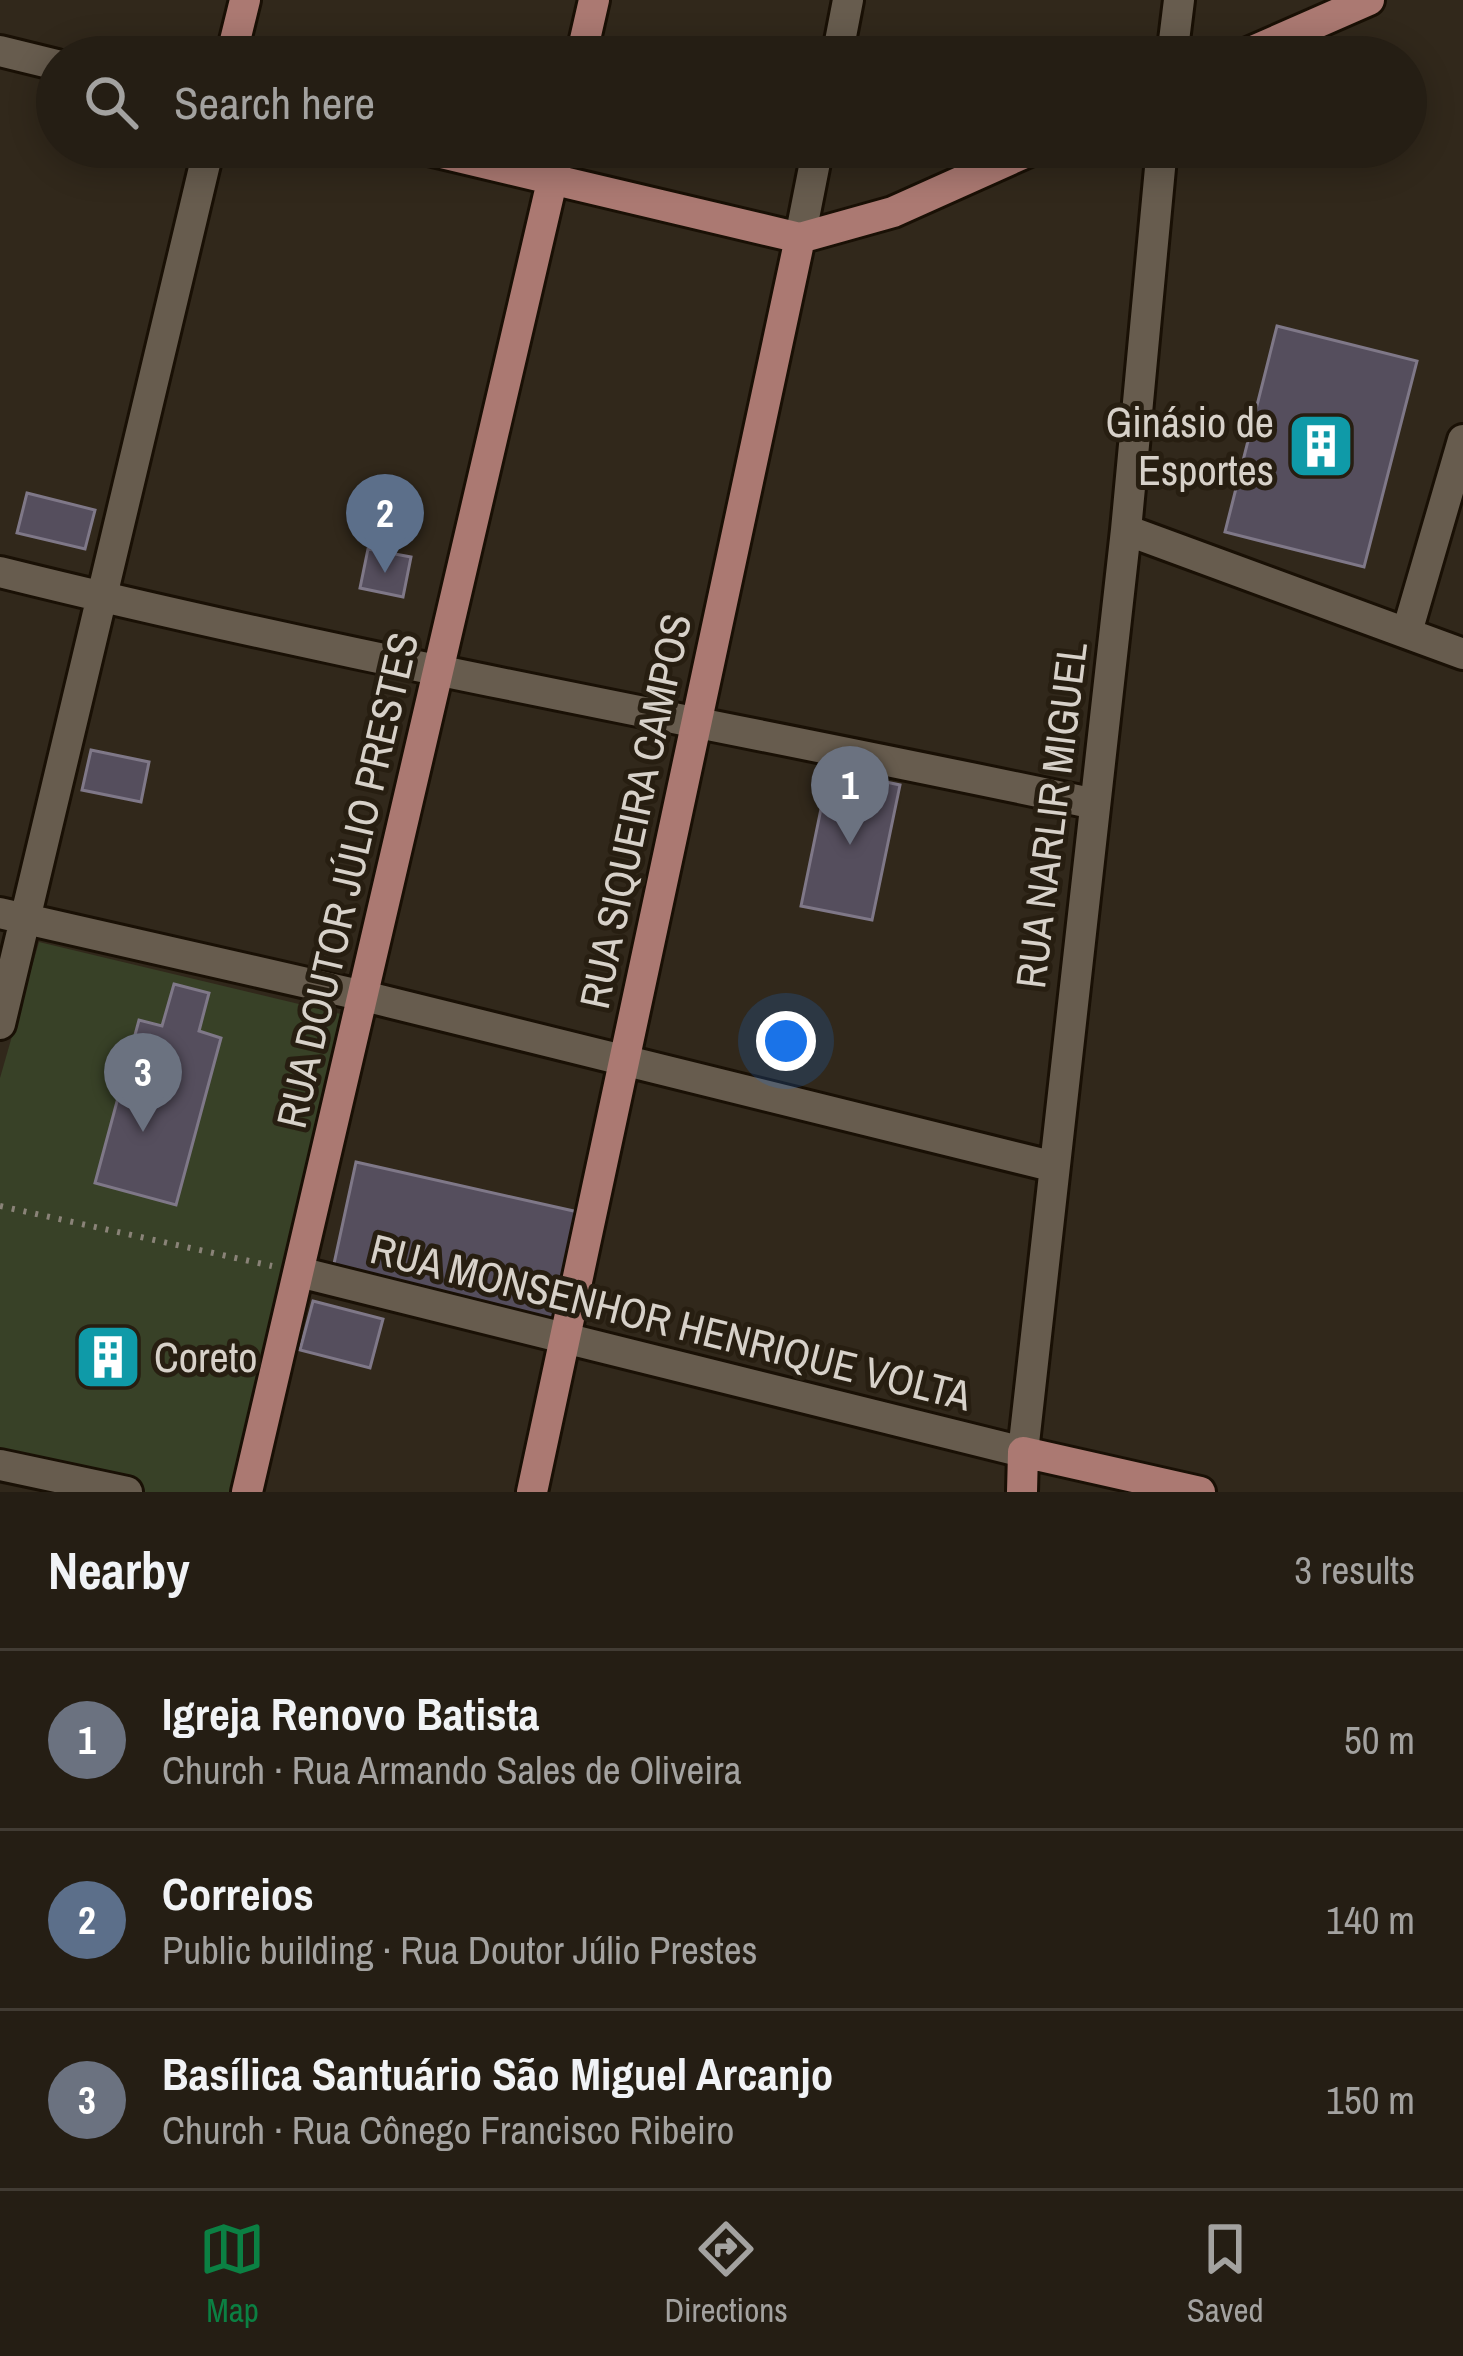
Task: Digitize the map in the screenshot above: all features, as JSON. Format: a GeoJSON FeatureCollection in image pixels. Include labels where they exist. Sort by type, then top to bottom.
{"type":"FeatureCollection","features":[{"type":"Feature","properties":{"kind":"main road"},"geometry":{"type":"LineString","coordinates":[[236,36],[245,0]]}},
{"type":"Feature","properties":{"kind":"main road"},"geometry":{"type":"LineString","coordinates":[[586,36],[594,0]]}},
{"type":"Feature","properties":{"kind":"main road"},"geometry":{"type":"LineString","coordinates":[[1287,36],[1370,0]]}},
{"type":"Feature","properties":{"kind":"main road","name":"RUA DOUTOR JÚLIO PRESTES"},"geometry":{"type":"LineString","coordinates":[[247,1492],[556,168]]}},
{"type":"Feature","properties":{"kind":"main road"},"geometry":{"type":"LineString","coordinates":[[576,168],[800,238],[893,212],[991,168]]}},
{"type":"Feature","properties":{"kind":"main road","name":"RUA SIQUEIRA CAMPOS"},"geometry":{"type":"LineString","coordinates":[[532,1492],[800,238]]}},
{"type":"Feature","properties":{"kind":"main road"},"geometry":{"type":"LineString","coordinates":[[1023,1452],[1201,1492]]}},
{"type":"Feature","properties":{"kind":"main road","name":"RUA NARLIR MIGUEL"},"geometry":{"type":"LineString","coordinates":[[1022,1492],[1023,1452]]}},
{"type":"Feature","properties":{"kind":"street"},"geometry":{"type":"LineString","coordinates":[[841,36],[848,0]]}},
{"type":"Feature","properties":{"kind":"street"},"geometry":{"type":"LineString","coordinates":[[1175,36],[1179,0]]}},
{"type":"Feature","properties":{"kind":"street"},"geometry":{"type":"LineString","coordinates":[[0,51],[36,60]]}},
{"type":"Feature","properties":{"kind":"street"},"geometry":{"type":"LineString","coordinates":[[0,1024],[13,916],[100,597],[204,168]]}},
{"type":"Feature","properties":{"kind":"street","name":"RUA SIQUEIRA CAMPOS"},"geometry":{"type":"LineString","coordinates":[[800,238],[814,168]]}},
{"type":"Feature","properties":{"kind":"street","name":"RUA NARLIR MIGUEL"},"geometry":{"type":"LineString","coordinates":[[1023,1452],[1051,1166],[1126,530],[1160,168]]}},
{"type":"Feature","properties":{"kind":"street"},"geometry":{"type":"LineString","coordinates":[[1407,632],[1463,440]]}},
{"type":"Feature","properties":{"kind":"street"},"geometry":{"type":"LineString","coordinates":[[1126,530],[1463,654]]}},
{"type":"Feature","properties":{"kind":"street"},"geometry":{"type":"LineString","coordinates":[[0,572],[439,673],[700,719],[1095,804]]}},
{"type":"Feature","properties":{"kind":"street"},"geometry":{"type":"LineString","coordinates":[[13,916],[364,996],[1051,1166]]}},
{"type":"Feature","properties":{"kind":"street","name":"RUA MONSENHOR HENRIQUE VOLTA"},"geometry":{"type":"LineString","coordinates":[[298,1272],[1023,1452]]}},
{"type":"Feature","properties":{"kind":"street"},"geometry":{"type":"LineString","coordinates":[[0,1466],[127,1492]]}},
{"type":"Feature","properties":{"kind":"path"},"geometry":{"type":"LineString","coordinates":[[0,1206],[298,1272]]}},
{"type":"Feature","properties":{"kind":"green space"},"geometry":{"type":"Polygon","coordinates":[[[39,942],[349,1016],[242,1492],[141,1492],[0,1464],[0,1078],[39,942]]]}},
{"type":"Feature","properties":{"kind":"building","name":"Ginásio de Esportes"},"geometry":{"type":"Polygon","coordinates":[[[1277,326],[1417,361],[1364,567],[1225,532],[1277,326]]]}},
{"type":"Feature","properties":{"kind":"building"},"geometry":{"type":"Polygon","coordinates":[[[27,493],[95,510],[85,549],[17,533],[27,493]]]}},
{"type":"Feature","properties":{"kind":"building"},"geometry":{"type":"Polygon","coordinates":[[[368,549],[411,557],[403,597],[360,588],[368,549]]]}},
{"type":"Feature","properties":{"kind":"building"},"geometry":{"type":"Polygon","coordinates":[[[91,750],[149,762],[141,802],[82,790],[91,750]]]}},
{"type":"Feature","properties":{"kind":"building"},"geometry":{"type":"Polygon","coordinates":[[[829,770],[900,785],[872,920],[801,906],[829,770]]]}},
{"type":"Feature","properties":{"kind":"building"},"geometry":{"type":"Polygon","coordinates":[[[174,984],[209,993],[199,1031],[221,1038],[176,1205],[95,1183],[139,1020],[162,1026],[174,984]]]}},
{"type":"Feature","properties":{"kind":"building"},"geometry":{"type":"Polygon","coordinates":[[[356,1162],[578,1212],[553,1322],[332,1273],[356,1162]]]}},
{"type":"Feature","properties":{"kind":"building"},"geometry":{"type":"Polygon","coordinates":[[[313,1301],[383,1319],[370,1368],[300,1350],[313,1301]]]}},
{"type":"Feature","properties":{"kind":"building","name":"Coreto"},"geometry":{"type":"Polygon","coordinates":[[[108,1343],[121,1356],[108,1369],[95,1356],[108,1343]]]}},
{"type":"Feature","properties":{"kind":"place","name":"Ginásio de Esportes"},"geometry":{"type":"Point","coordinates":[1321,446]}},
{"type":"Feature","properties":{"kind":"place","name":"Correios"},"geometry":{"type":"Point","coordinates":[385,573]}},
{"type":"Feature","properties":{"kind":"place","name":"Igreja Renovo Batista"},"geometry":{"type":"Point","coordinates":[850,845]}},
{"type":"Feature","properties":{"kind":"place","name":"Basílica Santuário São Miguel Arcanjo"},"geometry":{"type":"Point","coordinates":[143,1132]}},
{"type":"Feature","properties":{"kind":"place","name":"Coreto"},"geometry":{"type":"Point","coordinates":[108,1357]}}]}
